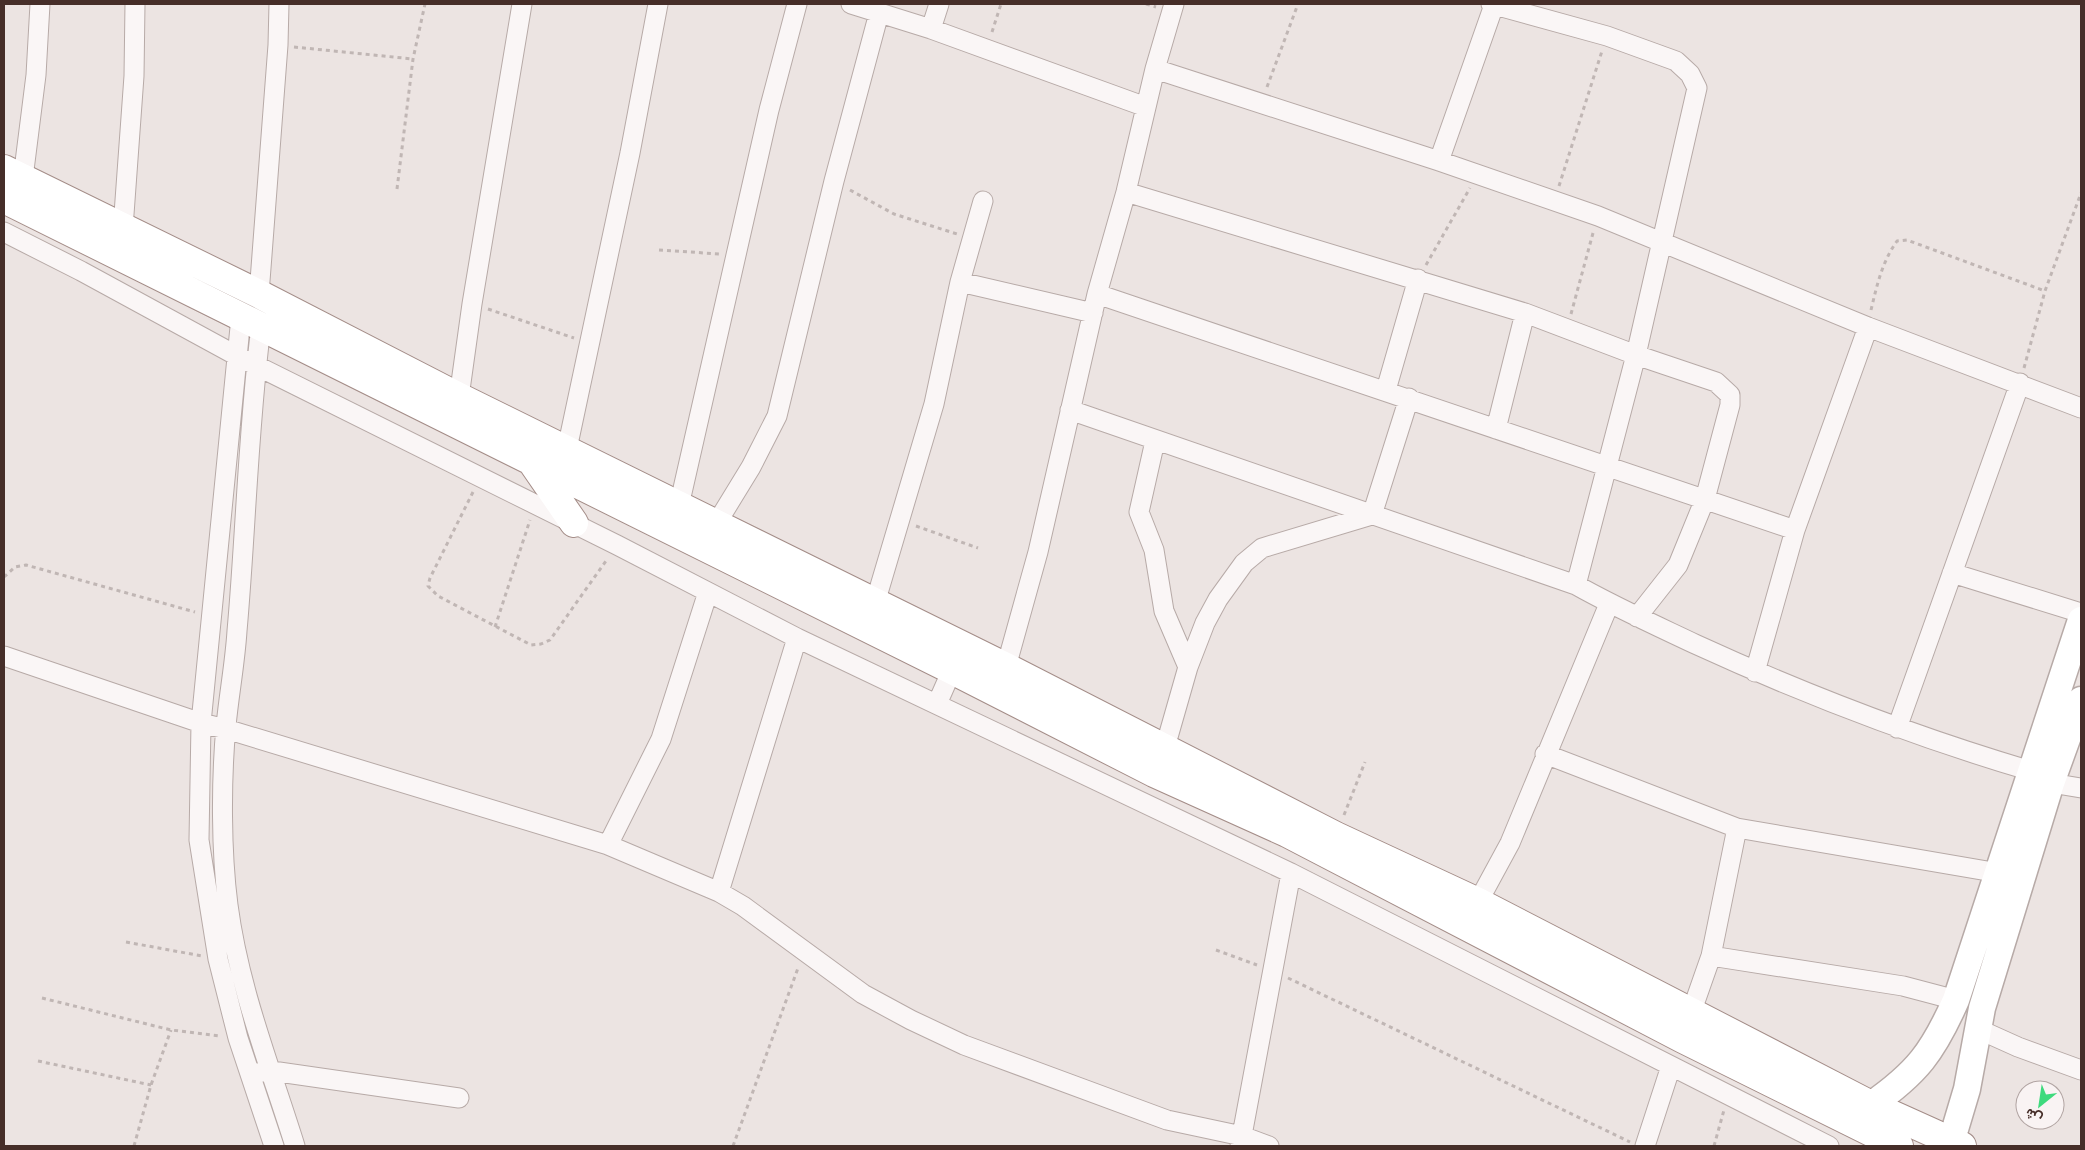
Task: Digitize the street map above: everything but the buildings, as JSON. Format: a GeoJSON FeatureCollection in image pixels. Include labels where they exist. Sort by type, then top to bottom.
{"type":"FeatureCollection","features":[{"type":"Feature","properties":{"kind":"highway"},"geometry":{"type":"LineString","coordinates":[[13,173],[259,294],[679,506],[1006,667],[1336,836],[1478,902],[1870,1105],[1955,1145]]}},
{"type":"Feature","properties":{"kind":"highway"},"geometry":{"type":"LineString","coordinates":[[4,199],[533,464],[952,670],[1154,773],[1287,833],[1683,1039],[1899,1146]]}},
{"type":"Feature","properties":{"kind":"highway"},"geometry":{"type":"LineString","coordinates":[[533,464],[574,523]]}},
{"type":"Feature","properties":{"kind":"main road"},"geometry":{"type":"LineString","coordinates":[[1955,1145],[1982,1008],[2081,620]]}},
{"type":"Feature","properties":{"kind":"main road"},"geometry":{"type":"LineString","coordinates":[[1870,1105],[1902,1084],[1940,1038],[1956,1000],[1999,873],[2041,777],[2081,700]]}},
{"type":"Feature","properties":{"kind":"street"},"geometry":{"type":"LineString","coordinates":[[13,173],[36,75],[40,4]]}},
{"type":"Feature","properties":{"kind":"street"},"geometry":{"type":"LineString","coordinates":[[123,228],[134,76],[135,4]]}},
{"type":"Feature","properties":{"kind":"street"},"geometry":{"type":"LineString","coordinates":[[259,294],[278,45],[279,4]]}},
{"type":"Feature","properties":{"kind":"street"},"geometry":{"type":"LineString","coordinates":[[460,397],[472,304],[522,4]]}},
{"type":"Feature","properties":{"kind":"street"},"geometry":{"type":"LineString","coordinates":[[567,449],[658,4]]}},
{"type":"Feature","properties":{"kind":"street"},"geometry":{"type":"LineString","coordinates":[[679,506],[769,110],[797,4]]}},
{"type":"Feature","properties":{"kind":"street"},"geometry":{"type":"LineString","coordinates":[[851,4],[931,29],[1146,108]]}},
{"type":"Feature","properties":{"kind":"street"},"geometry":{"type":"LineString","coordinates":[[931,29],[939,4]]}},
{"type":"Feature","properties":{"kind":"street"},"geometry":{"type":"LineString","coordinates":[[1006,667],[1038,552],[1093,313],[1126,192],[1154,69],[1174,4]]}},
{"type":"Feature","properties":{"kind":"street"},"geometry":{"type":"LineString","coordinates":[[1439,161],[1492,4],[1607,36],[1676,61],[1690,74],[1697,88],[1636,355],[1576,585]]}},
{"type":"Feature","properties":{"kind":"street"},"geometry":{"type":"LineString","coordinates":[[702,547],[752,467],[777,416],[834,181],[878,13]]}},
{"type":"Feature","properties":{"kind":"street"},"geometry":{"type":"LineString","coordinates":[[1154,69],[1555,200],[1868,327],[2020,383],[2081,408]]}},
{"type":"Feature","properties":{"kind":"street"},"geometry":{"type":"LineString","coordinates":[[1126,192],[1525,313],[1636,355],[1716,382],[1730,395],[1730,405],[1705,499],[1678,565],[1637,617]]}},
{"type":"Feature","properties":{"kind":"street"},"geometry":{"type":"LineString","coordinates":[[875,603],[934,404],[960,282],[983,201]]}},
{"type":"Feature","properties":{"kind":"street"},"geometry":{"type":"LineString","coordinates":[[4,232],[81,271],[239,357],[574,523],[797,638],[1291,873],[1829,1146]]}},
{"type":"Feature","properties":{"kind":"street"},"geometry":{"type":"LineString","coordinates":[[1386,390],[1418,279]]}},
{"type":"Feature","properties":{"kind":"street"},"geometry":{"type":"LineString","coordinates":[[960,282],[1093,313]]}},
{"type":"Feature","properties":{"kind":"street"},"geometry":{"type":"LineString","coordinates":[[1098,294],[1796,530]]}},
{"type":"Feature","properties":{"kind":"street"},"geometry":{"type":"LineString","coordinates":[[1496,429],[1525,313]]}},
{"type":"Feature","properties":{"kind":"street"},"geometry":{"type":"LineString","coordinates":[[251,322],[239,357],[201,723],[199,840],[218,959],[238,1038],[274,1146]]}},
{"type":"Feature","properties":{"kind":"street"},"geometry":{"type":"LineString","coordinates":[[251,322],[256,364],[237,632],[226,729],[223,838],[228,905],[237,956],[255,1027],[272,1071],[295,1146]]}},
{"type":"Feature","properties":{"kind":"street"},"geometry":{"type":"LineString","coordinates":[[1755,672],[1796,530],[1868,327]]}},
{"type":"Feature","properties":{"kind":"street"},"geometry":{"type":"LineString","coordinates":[[1897,728],[2020,383]]}},
{"type":"Feature","properties":{"kind":"street"},"geometry":{"type":"LineString","coordinates":[[1372,515],[1409,398]]}},
{"type":"Feature","properties":{"kind":"street"},"geometry":{"type":"LineString","coordinates":[[1070,410],[1155,441],[1576,585],[1609,604],[1755,672],[1897,728],[2041,777],[2081,788]]}},
{"type":"Feature","properties":{"kind":"street"},"geometry":{"type":"LineString","coordinates":[[1155,441],[1140,512],[1154,550],[1164,611],[1188,667]]}},
{"type":"Feature","properties":{"kind":"street"},"geometry":{"type":"LineString","coordinates":[[1154,773],[1166,749],[1188,667],[1205,623],[1218,599],[1244,563],[1262,548],[1372,515]]}},
{"type":"Feature","properties":{"kind":"street"},"geometry":{"type":"LineString","coordinates":[[1952,573],[2081,613]]}},
{"type":"Feature","properties":{"kind":"street"},"geometry":{"type":"LineString","coordinates":[[608,846],[661,739],[708,592]]}},
{"type":"Feature","properties":{"kind":"street"},"geometry":{"type":"LineString","coordinates":[[1478,902],[1510,843],[1545,754],[1609,604]]}},
{"type":"Feature","properties":{"kind":"street"},"geometry":{"type":"LineString","coordinates":[[719,892],[797,638]]}},
{"type":"Feature","properties":{"kind":"street"},"geometry":{"type":"LineString","coordinates":[[4,656],[201,723],[608,846],[719,892],[743,906],[863,994],[910,1020],[964,1045],[1167,1120],[1241,1141],[1269,1146]]}},
{"type":"Feature","properties":{"kind":"street"},"geometry":{"type":"LineString","coordinates":[[937,704],[952,670]]}},
{"type":"Feature","properties":{"kind":"street"},"geometry":{"type":"LineString","coordinates":[[1545,754],[1737,828],[1999,873]]}},
{"type":"Feature","properties":{"kind":"street"},"geometry":{"type":"LineString","coordinates":[[1691,1013],[1711,956],[1737,828]]}},
{"type":"Feature","properties":{"kind":"street"},"geometry":{"type":"LineString","coordinates":[[1241,1141],[1291,873]]}},
{"type":"Feature","properties":{"kind":"street"},"geometry":{"type":"LineString","coordinates":[[1711,956],[1902,986],[1956,1000]]}},
{"type":"Feature","properties":{"kind":"street"},"geometry":{"type":"LineString","coordinates":[[1978,1029],[2018,1047],[2081,1070]]}},
{"type":"Feature","properties":{"kind":"street"},"geometry":{"type":"LineString","coordinates":[[1645,1146],[1672,1066]]}},
{"type":"Feature","properties":{"kind":"street"},"geometry":{"type":"LineString","coordinates":[[250,1073],[272,1071],[459,1098]]}},
{"type":"Feature","properties":{"kind":"path"},"geometry":{"type":"LineString","coordinates":[[397,188],[413,59],[425,4]]}},
{"type":"Feature","properties":{"kind":"path"},"geometry":{"type":"LineString","coordinates":[[986,49],[1001,4]]}},
{"type":"Feature","properties":{"kind":"path"},"geometry":{"type":"LineString","coordinates":[[1261,104],[1298,4]]}},
{"type":"Feature","properties":{"kind":"path"},"geometry":{"type":"LineString","coordinates":[[1555,200],[1607,36]]}},
{"type":"Feature","properties":{"kind":"path"},"geometry":{"type":"LineString","coordinates":[[278,45],[413,59]]}},
{"type":"Feature","properties":{"kind":"path"},"geometry":{"type":"LineString","coordinates":[[1418,279],[1478,175]]}},
{"type":"Feature","properties":{"kind":"path"},"geometry":{"type":"LineString","coordinates":[[834,181],[894,214],[972,239]]}},
{"type":"Feature","properties":{"kind":"path"},"geometry":{"type":"LineString","coordinates":[[2020,383],[2045,291],[2081,193]]}},
{"type":"Feature","properties":{"kind":"path"},"geometry":{"type":"LineString","coordinates":[[1567,328],[1598,216]]}},
{"type":"Feature","properties":{"kind":"path"},"geometry":{"type":"LineString","coordinates":[[1868,327],[1880,272],[1897,241],[1907,240],[1932,248],[2045,291]]}},
{"type":"Feature","properties":{"kind":"path"},"geometry":{"type":"LineString","coordinates":[[659,250],[736,254]]}},
{"type":"Feature","properties":{"kind":"path"},"geometry":{"type":"LineString","coordinates":[[472,304],[589,343]]}},
{"type":"Feature","properties":{"kind":"path"},"geometry":{"type":"LineString","coordinates":[[480,478],[430,578],[428,586],[438,596],[531,645],[541,644],[550,640],[617,545]]}},
{"type":"Feature","properties":{"kind":"path"},"geometry":{"type":"LineString","coordinates":[[495,626],[536,505]]}},
{"type":"Feature","properties":{"kind":"path"},"geometry":{"type":"LineString","coordinates":[[899,520],[978,548]]}},
{"type":"Feature","properties":{"kind":"path"},"geometry":{"type":"LineString","coordinates":[[4,577],[15,567],[26,565],[213,617]]}},
{"type":"Feature","properties":{"kind":"path"},"geometry":{"type":"LineString","coordinates":[[1336,836],[1365,762]]}},
{"type":"Feature","properties":{"kind":"path"},"geometry":{"type":"LineString","coordinates":[[126,942],[218,959]]}},
{"type":"Feature","properties":{"kind":"path"},"geometry":{"type":"LineString","coordinates":[[1216,950],[1273,971],[1639,1146]]}},
{"type":"Feature","properties":{"kind":"path"},"geometry":{"type":"LineString","coordinates":[[733,1146],[804,951]]}},
{"type":"Feature","properties":{"kind":"path"},"geometry":{"type":"LineString","coordinates":[[42,998],[172,1030],[238,1038]]}},
{"type":"Feature","properties":{"kind":"path"},"geometry":{"type":"LineString","coordinates":[[134,1146],[151,1085],[172,1030]]}},
{"type":"Feature","properties":{"kind":"path"},"geometry":{"type":"LineString","coordinates":[[38,1061],[151,1085]]}},
{"type":"Feature","properties":{"kind":"path"},"geometry":{"type":"LineString","coordinates":[[1714,1146],[1728,1095]]}}]}
